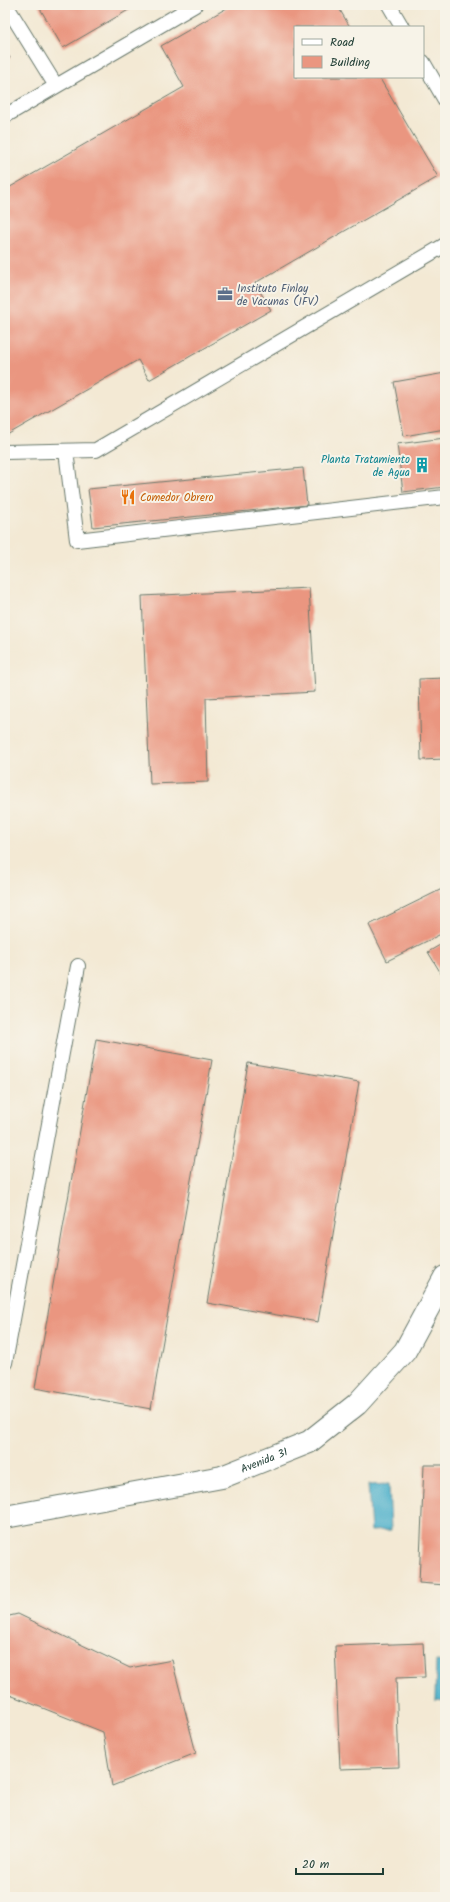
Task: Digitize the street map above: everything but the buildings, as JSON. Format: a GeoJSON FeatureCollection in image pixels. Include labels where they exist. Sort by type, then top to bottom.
{"type":"FeatureCollection","features":[{"type":"Feature","properties":{"kind":"street","name":"Avenida 31"},"geometry":{"type":"LineString","coordinates":[[5,1517],[222,1477],[309,1442],[357,1404],[405,1351],[445,1277]]}},
{"type":"Feature","properties":{"kind":"lane"},"geometry":{"type":"LineString","coordinates":[[6,5],[56,86]]}},
{"type":"Feature","properties":{"kind":"lane"},"geometry":{"type":"LineString","coordinates":[[5,116],[196,5]]}},
{"type":"Feature","properties":{"kind":"lane"},"geometry":{"type":"LineString","coordinates":[[389,5],[401,26]]}},
{"type":"Feature","properties":{"kind":"lane"},"geometry":{"type":"LineString","coordinates":[[424,64],[445,100]]}},
{"type":"Feature","properties":{"kind":"lane"},"geometry":{"type":"LineString","coordinates":[[5,452],[96,450],[445,245]]}},
{"type":"Feature","properties":{"kind":"lane"},"geometry":{"type":"LineString","coordinates":[[66,451],[77,540],[445,497]]}},
{"type":"Feature","properties":{"kind":"lane"},"geometry":{"type":"LineString","coordinates":[[5,1363],[78,966]]}},
{"type":"Feature","properties":{"kind":"water"},"geometry":{"type":"Polygon","coordinates":[[[389,1484],[391,1530],[371,1531],[368,1485],[389,1484]]]}},
{"type":"Feature","properties":{"kind":"water"},"geometry":{"type":"Polygon","coordinates":[[[436,1661],[445,1662],[445,1701],[435,1700],[436,1661]]]}},
{"type":"Feature","properties":{"kind":"place","name":"Instituto Finlay de Vacunas (IFV)"},"geometry":{"type":"Point","coordinates":[225,294]}},
{"type":"Feature","properties":{"kind":"place","name":"Planta Tratamiento de Agua"},"geometry":{"type":"Point","coordinates":[422,465]}},
{"type":"Feature","properties":{"kind":"place","name":"Comedor Obrero"},"geometry":{"type":"Point","coordinates":[128,497]}}]}
